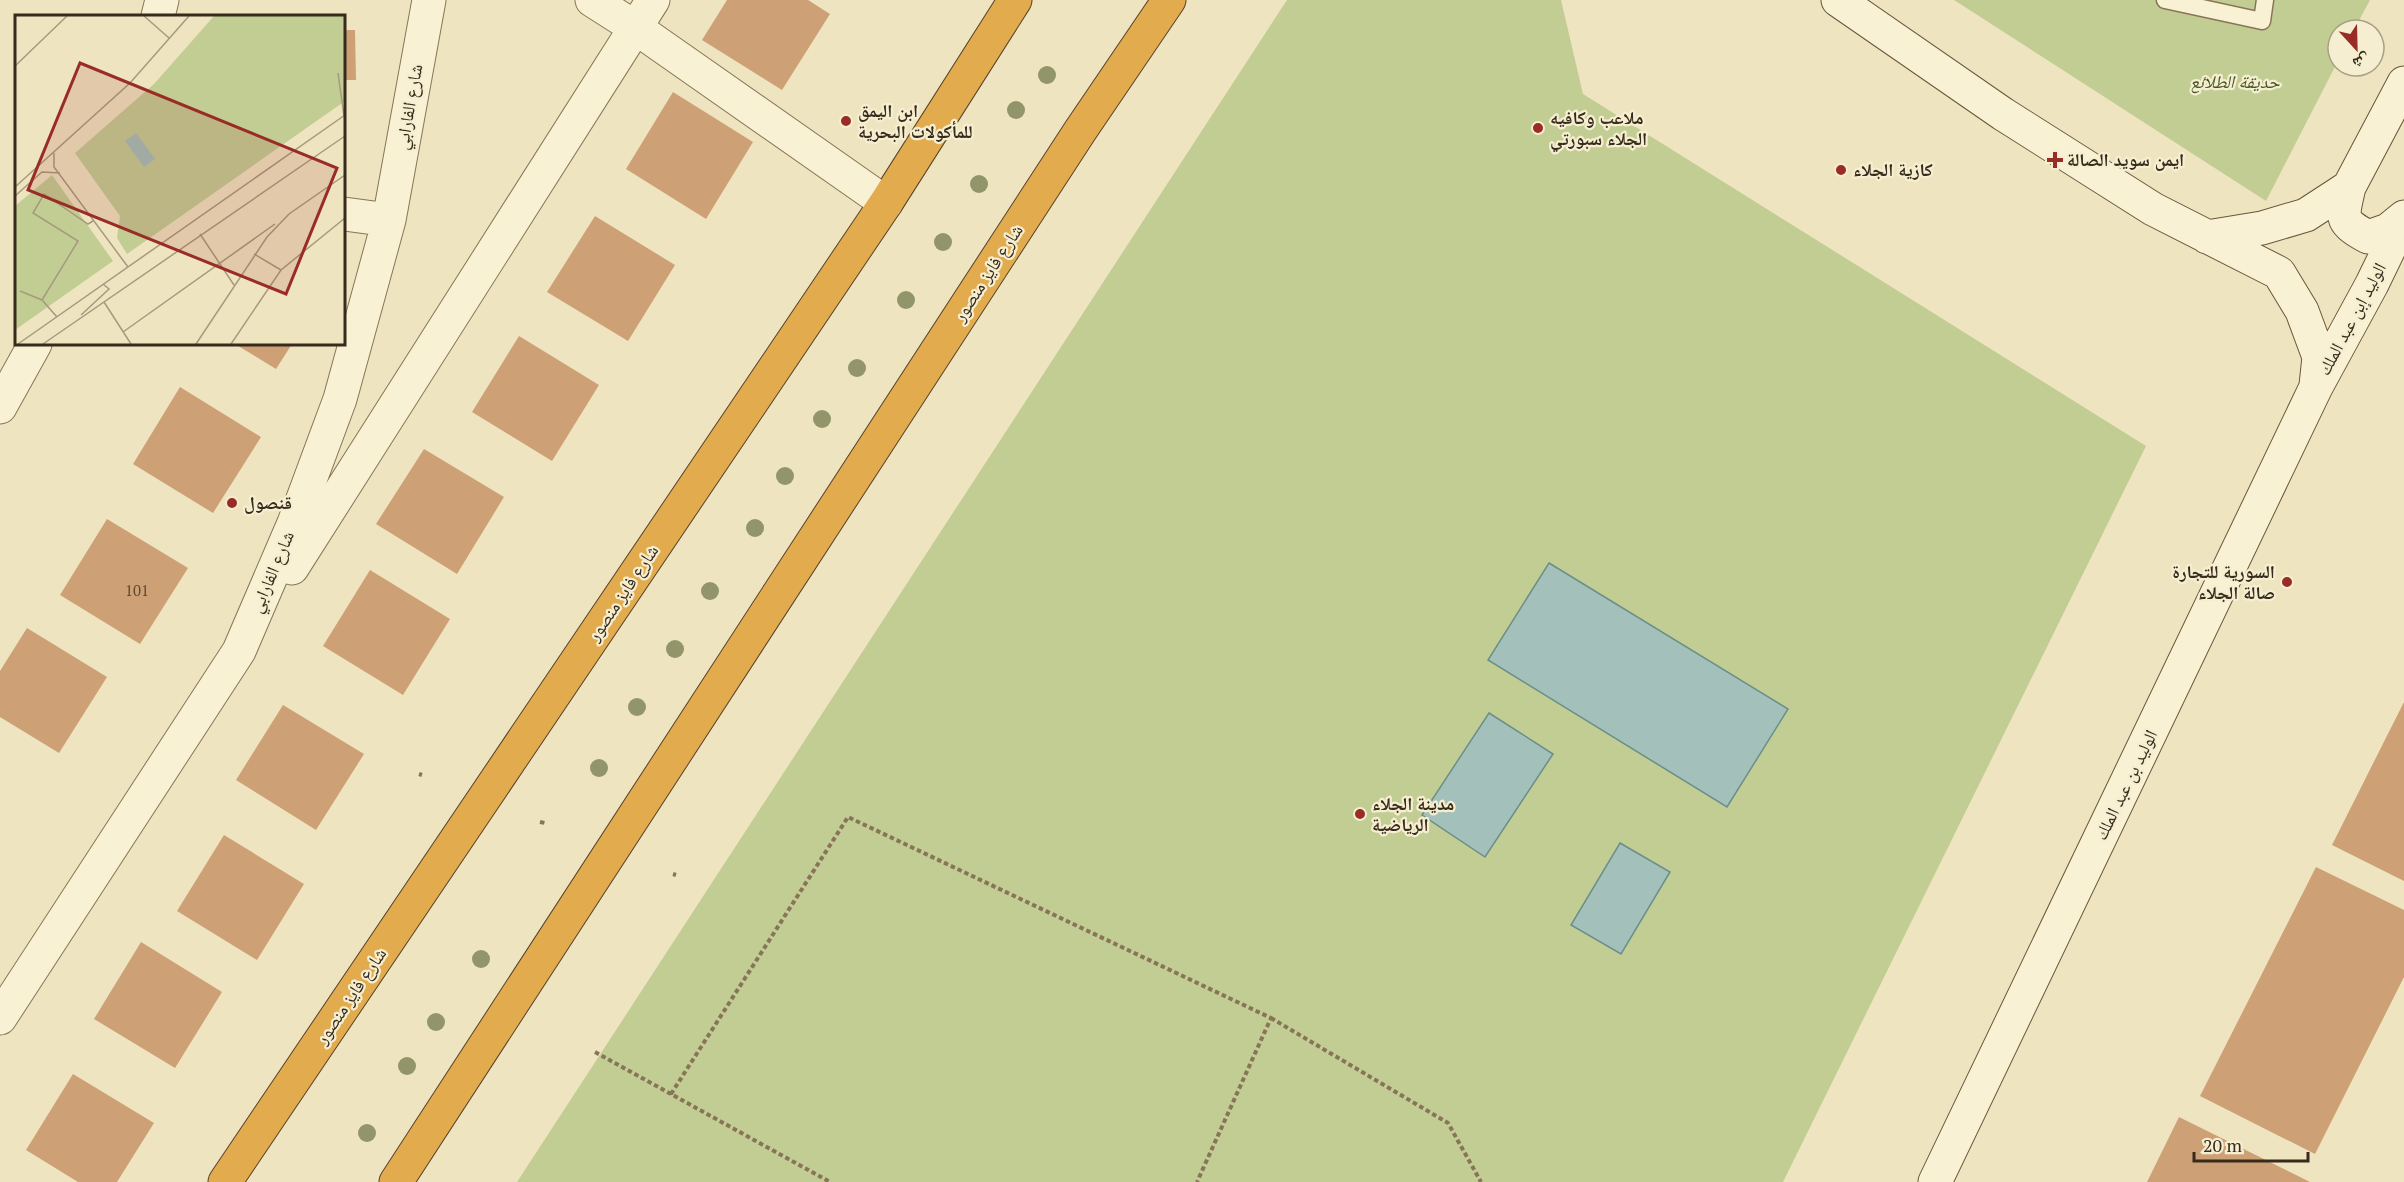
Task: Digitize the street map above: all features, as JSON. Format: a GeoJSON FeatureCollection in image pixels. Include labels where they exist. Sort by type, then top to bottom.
{"type":"FeatureCollection","features":[{"type":"Feature","properties":{"kind":"highway","name":"شارع فايز منصور"},"geometry":{"type":"LineString","coordinates":[[225,1182],[886,203],[1016,0]]}},
{"type":"Feature","properties":{"kind":"highway","name":"شارع فايز منصور"},"geometry":{"type":"LineString","coordinates":[[396,1182],[1080,131],[1169,0]]}},
{"type":"Feature","properties":{"kind":"street"},"geometry":{"type":"LineString","coordinates":[[158,15],[162,0]]}},
{"type":"Feature","properties":{"kind":"street","name":"شارع الفارابي"},"geometry":{"type":"LineString","coordinates":[[0,1018],[239,651],[294,523],[340,399],[389,220],[429,0]]}},
{"type":"Feature","properties":{"kind":"street"},"geometry":{"type":"LineString","coordinates":[[592,0],[636,28],[886,203]]}},
{"type":"Feature","properties":{"kind":"street"},"geometry":{"type":"LineString","coordinates":[[239,651],[653,0]]}},
{"type":"Feature","properties":{"kind":"street"},"geometry":{"type":"LineString","coordinates":[[1838,0],[2003,114],[2153,209],[2279,273],[2302,311],[2319,357],[2316,387]]}},
{"type":"Feature","properties":{"kind":"street"},"geometry":{"type":"LineString","coordinates":[[2404,83],[2349,187],[2343,213],[2349,226],[2368,237],[2388,230],[2404,218]]}},
{"type":"Feature","properties":{"kind":"street"},"geometry":{"type":"LineString","coordinates":[[2207,237],[2262,228],[2306,215],[2349,187]]}},
{"type":"Feature","properties":{"kind":"street"},"geometry":{"type":"LineString","coordinates":[[345,213],[389,220]]}},
{"type":"Feature","properties":{"kind":"street","name":"الوليد إبن عبد الملك"},"geometry":{"type":"LineString","coordinates":[[2316,387],[2372,284],[2404,218]]}},
{"type":"Feature","properties":{"kind":"street"},"geometry":{"type":"LineString","coordinates":[[0,407],[35,345]]}},
{"type":"Feature","properties":{"kind":"street","name":"الوليد بن عبد الملك"},"geometry":{"type":"LineString","coordinates":[[1935,1182],[2316,387]]}},
{"type":"Feature","properties":{"kind":"lane"},"geometry":{"type":"LineString","coordinates":[[2165,0],[2262,21],[2265,0]]}},
{"type":"Feature","properties":{"kind":"path"},"geometry":{"type":"LineString","coordinates":[[671,1094],[848,817],[1271,1018],[1448,1123],[1482,1182]]}},
{"type":"Feature","properties":{"kind":"path"},"geometry":{"type":"LineString","coordinates":[[1197,1182],[1271,1018]]}},
{"type":"Feature","properties":{"kind":"path"},"geometry":{"type":"LineString","coordinates":[[595,1052],[830,1182]]}},
{"type":"Feature","properties":{"kind":"green space","name":"مدينة الجلاء الرياضية"},"geometry":{"type":"Polygon","coordinates":[[[1287,0],[1561,0],[1583,94],[2146,446],[1783,1182],[517,1182],[1287,0]]]}},
{"type":"Feature","properties":{"kind":"green space","name":"حديقة الطلائع"},"geometry":{"type":"Polygon","coordinates":[[[1954,0],[2370,0],[2360,18],[2326,18],[2326,78],[2329,78],[2266,201],[1954,0]]]}},
{"type":"Feature","properties":{"kind":"water"},"geometry":{"type":"Polygon","coordinates":[[[1549,563],[1788,709],[1727,807],[1488,660],[1549,563]]]}},
{"type":"Feature","properties":{"kind":"water"},"geometry":{"type":"Polygon","coordinates":[[[1489,713],[1553,754],[1485,857],[1422,815],[1489,713]]]}},
{"type":"Feature","properties":{"kind":"water"},"geometry":{"type":"Polygon","coordinates":[[[1620,843],[1670,872],[1621,954],[1571,925],[1620,843]]]}},
{"type":"Feature","properties":{"kind":"building"},"geometry":{"type":"Polygon","coordinates":[[[727,0],[808,0],[830,14],[782,90],[702,40],[727,0]]]}},
{"type":"Feature","properties":{"kind":"building"},"geometry":{"type":"Polygon","coordinates":[[[345,30],[355,30],[356,80],[345,80],[345,30]]]}},
{"type":"Feature","properties":{"kind":"building"},"geometry":{"type":"Polygon","coordinates":[[[673,92],[753,142],[706,219],[626,169],[673,92]]]}},
{"type":"Feature","properties":{"kind":"building"},"geometry":{"type":"Polygon","coordinates":[[[595,216],[675,265],[628,341],[547,292],[595,216]]]}},
{"type":"Feature","properties":{"kind":"building"},"geometry":{"type":"Polygon","coordinates":[[[519,336],[599,385],[552,461],[472,412],[519,336]]]}},
{"type":"Feature","properties":{"kind":"building"},"geometry":{"type":"Polygon","coordinates":[[[237,345],[291,345],[276,369],[237,345]]]}},
{"type":"Feature","properties":{"kind":"building"},"geometry":{"type":"Polygon","coordinates":[[[180,387],[261,437],[213,513],[133,464],[180,387]]]}},
{"type":"Feature","properties":{"kind":"building"},"geometry":{"type":"Polygon","coordinates":[[[424,449],[504,497],[457,574],[376,524],[424,449]]]}},
{"type":"Feature","properties":{"kind":"building"},"geometry":{"type":"Polygon","coordinates":[[[107,519],[188,568],[140,644],[60,595],[107,519]]]}},
{"type":"Feature","properties":{"kind":"building"},"geometry":{"type":"Polygon","coordinates":[[[370,570],[450,619],[403,695],[323,646],[370,570]]]}},
{"type":"Feature","properties":{"kind":"building"},"geometry":{"type":"Polygon","coordinates":[[[27,628],[107,677],[59,753],[0,717],[0,671],[27,628]]]}},
{"type":"Feature","properties":{"kind":"building"},"geometry":{"type":"Polygon","coordinates":[[[2404,702],[2404,881],[2332,845],[2404,702]]]}},
{"type":"Feature","properties":{"kind":"building"},"geometry":{"type":"Polygon","coordinates":[[[283,705],[364,754],[316,830],[236,780],[283,705]]]}},
{"type":"Feature","properties":{"kind":"building"},"geometry":{"type":"Polygon","coordinates":[[[224,835],[304,884],[257,960],[177,911],[224,835]]]}},
{"type":"Feature","properties":{"kind":"building"},"geometry":{"type":"Polygon","coordinates":[[[2316,867],[2404,910],[2404,977],[2315,1154],[2200,1096],[2316,867]]]}},
{"type":"Feature","properties":{"kind":"building"},"geometry":{"type":"Polygon","coordinates":[[[141,942],[222,992],[175,1068],[94,1019],[141,942]]]}},
{"type":"Feature","properties":{"kind":"building"},"geometry":{"type":"Polygon","coordinates":[[[73,1074],[154,1123],[117,1182],[78,1182],[26,1150],[73,1074]]]}},
{"type":"Feature","properties":{"kind":"building"},"geometry":{"type":"Polygon","coordinates":[[[2179,1117],[2310,1182],[2147,1182],[2179,1117]]]}},
{"type":"Feature","properties":{"kind":"place","name":"ابن اليمق للمأكولات البحرية"},"geometry":{"type":"Point","coordinates":[846,121]}},
{"type":"Feature","properties":{"kind":"place","name":"ملاعب وكافيه الجلاء سبورتي"},"geometry":{"type":"Point","coordinates":[1538,128]}},
{"type":"Feature","properties":{"kind":"place","name":"ايمن سويد الصالة"},"geometry":{"type":"Point","coordinates":[2055,160]}},
{"type":"Feature","properties":{"kind":"place","name":"كازية الجلاء"},"geometry":{"type":"Point","coordinates":[1841,170]}},
{"type":"Feature","properties":{"kind":"place","name":"قنصول"},"geometry":{"type":"Point","coordinates":[232,503]}},
{"type":"Feature","properties":{"kind":"place","name":"السورية للتجارة صالة الجلاء"},"geometry":{"type":"Point","coordinates":[2287,582]}},
{"type":"Feature","properties":{"kind":"place","name":"مدينة الجلاء الرياضية"},"geometry":{"type":"Point","coordinates":[1360,814]}}]}
